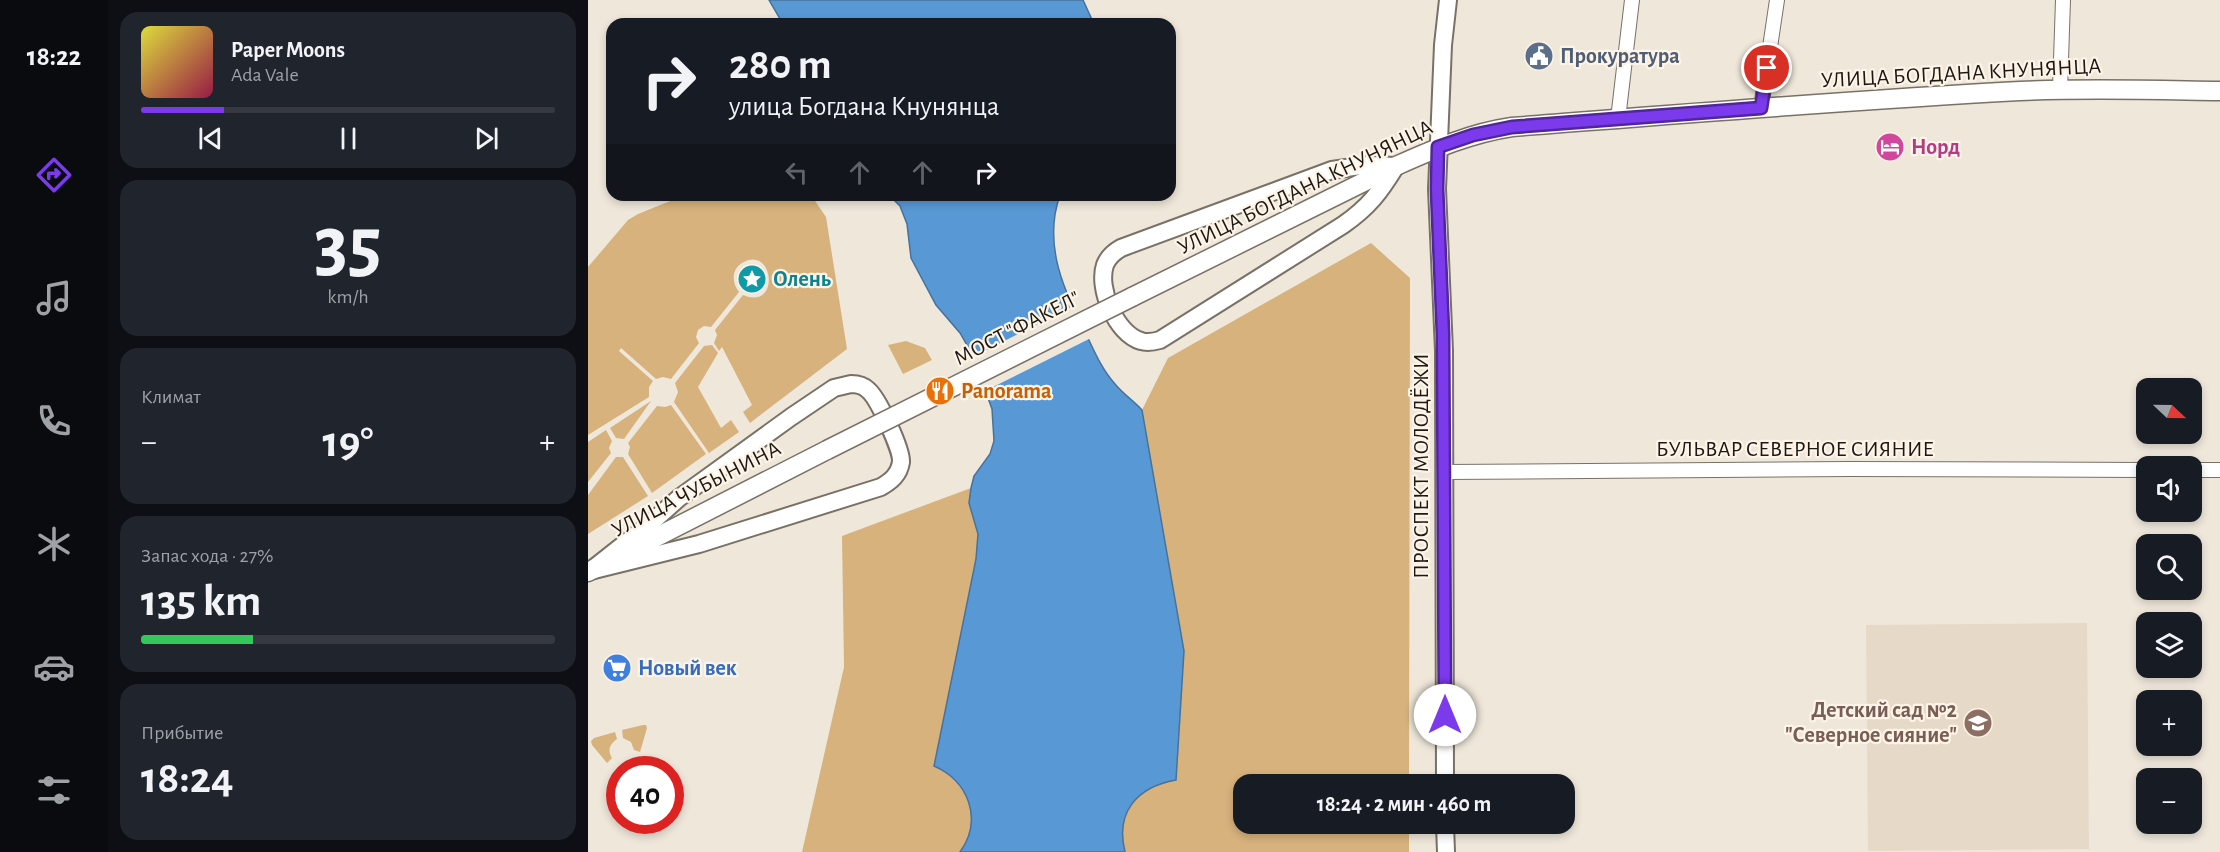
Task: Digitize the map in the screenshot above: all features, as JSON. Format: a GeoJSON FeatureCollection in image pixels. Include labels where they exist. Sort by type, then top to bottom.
{"type":"FeatureCollection","features":[{"type":"Feature","properties":{"kind":"main road","name":"УЛИЦА БОГДАНА КНУНЯНЦА"},"geometry":{"type":"LineString","coordinates":[[1132,297],[1396,166],[1438,147],[1473,135],[1502,129],[1761,108],[2060,90],[2220,91]]}},
{"type":"Feature","properties":{"kind":"main road","name":"МОСТ \"ФАКЕЛ\""},"geometry":{"type":"LineString","coordinates":[[826,450],[1132,297]]}},
{"type":"Feature","properties":{"kind":"main road","name":"УЛИЦА ЧУБЫНИНА"},"geometry":{"type":"LineString","coordinates":[[589,571],[826,450]]}},
{"type":"Feature","properties":{"kind":"street","name":"ПРОСПЕКТ МОЛОДЁЖИ"},"geometry":{"type":"LineString","coordinates":[[1445,774],[1443,300],[1437,189],[1448,0]]}},
{"type":"Feature","properties":{"kind":"street"},"geometry":{"type":"LineString","coordinates":[[1618,119],[1632,0]]}},
{"type":"Feature","properties":{"kind":"street"},"geometry":{"type":"LineString","coordinates":[[1761,108],[1777,0]]}},
{"type":"Feature","properties":{"kind":"street"},"geometry":{"type":"LineString","coordinates":[[2060,90],[2062,0]]}},
{"type":"Feature","properties":{"kind":"street"},"geometry":{"type":"LineString","coordinates":[[1367,165],[1396,166],[1375,199],[1362,212],[1160,340],[1140,341],[1129,336],[1119,324],[1102,284],[1106,262],[1121,248],[1332,170],[1367,165]]}},
{"type":"Feature","properties":{"kind":"street"},"geometry":{"type":"LineString","coordinates":[[858,384],[873,394],[900,452],[898,472],[892,480],[881,487],[699,544],[589,571],[679,498],[834,388],[858,384]]}},
{"type":"Feature","properties":{"kind":"street","name":"БУЛЬВАР СЕВЕРНОЕ СИЯНИЕ"},"geometry":{"type":"LineString","coordinates":[[1443,472],[1849,469],[2136,470]]}},
{"type":"Feature","properties":{"kind":"street"},"geometry":{"type":"LineString","coordinates":[[2202,470],[2220,470]]}},
{"type":"Feature","properties":{"kind":"street"},"geometry":{"type":"LineString","coordinates":[[1445,834],[1446,852]]}},
{"type":"Feature","properties":{"kind":"shaded area"},"geometry":{"type":"Polygon","coordinates":[[[670,201],[815,201],[826,217],[847,349],[750,423],[743,412],[752,405],[722,347],[719,351],[714,343],[717,335],[715,330],[743,295],[755,297],[763,294],[768,287],[769,278],[761,262],[753,260],[742,263],[734,273],[735,285],[739,292],[711,327],[704,326],[698,330],[696,337],[699,343],[671,379],[663,377],[656,379],[621,348],[619,351],[653,381],[649,387],[649,397],[588,435],[588,267],[628,220],[670,201]]]}},
{"type":"Feature","properties":{"kind":"shaded area"},"geometry":{"type":"Polygon","coordinates":[[[1371,243],[1410,278],[1409,774],[1233,774],[1233,834],[1409,834],[1409,852],[1125,852],[1123,829],[1128,810],[1141,794],[1161,782],[1184,651],[1142,410],[1168,358],[1371,243]]]}},
{"type":"Feature","properties":{"kind":"shaded area"},"geometry":{"type":"Polygon","coordinates":[[[906,341],[925,348],[932,360],[903,374],[888,345],[906,341]]]}},
{"type":"Feature","properties":{"kind":"shaded area"},"geometry":{"type":"Polygon","coordinates":[[[712,345],[718,353],[698,387],[721,428],[731,420],[739,432],[709,453],[674,402],[678,392],[675,383],[704,346],[712,345]]]}},
{"type":"Feature","properties":{"kind":"shaded area"},"geometry":{"type":"Polygon","coordinates":[[[651,401],[624,439],[616,438],[610,428],[651,401]]]}},
{"type":"Feature","properties":{"kind":"shaded area"},"geometry":{"type":"Polygon","coordinates":[[[671,405],[706,454],[652,493],[628,454],[630,447],[628,443],[657,406],[671,405]]]}},
{"type":"Feature","properties":{"kind":"shaded area"},"geometry":{"type":"Polygon","coordinates":[[[606,430],[612,441],[609,448],[611,453],[588,482],[588,442],[606,430]]]}},
{"type":"Feature","properties":{"kind":"shaded area"},"geometry":{"type":"Polygon","coordinates":[[[616,457],[623,457],[648,496],[588,534],[588,495],[616,457]]]}},
{"type":"Feature","properties":{"kind":"shaded area"},"geometry":{"type":"Polygon","coordinates":[[[971,488],[969,503],[978,534],[976,559],[934,765],[956,781],[970,802],[972,814],[967,839],[960,852],[802,852],[844,667],[842,536],[971,488]]]}},
{"type":"Feature","properties":{"kind":"shaded area","name":"Детский сад №2 \"Северное сияние\""},"geometry":{"type":"Polygon","coordinates":[[[2087,623],[2089,849],[1868,851],[1866,625],[2087,623]]]}},
{"type":"Feature","properties":{"kind":"shaded area"},"geometry":{"type":"Polygon","coordinates":[[[643,725],[647,728],[640,752],[634,750],[631,742],[623,738],[622,730],[643,725]]]}},
{"type":"Feature","properties":{"kind":"shaded area"},"geometry":{"type":"Polygon","coordinates":[[[615,732],[617,739],[610,747],[611,756],[606,756],[606,762],[592,745],[591,741],[615,732]]]}},
{"type":"Feature","properties":{"kind":"water"},"geometry":{"type":"Polygon","coordinates":[[[769,0],[1083,0],[1091,18],[780,18],[769,0]]]}},
{"type":"Feature","properties":{"kind":"water"},"geometry":{"type":"Polygon","coordinates":[[[895,201],[1058,201],[1055,214],[1055,250],[1058,268],[1071,303],[1103,368],[1118,388],[1142,410],[1184,651],[1176,780],[1150,789],[1132,804],[1126,813],[1123,825],[1125,852],[960,852],[971,827],[969,803],[964,791],[956,781],[934,766],[976,559],[978,534],[969,503],[974,476],[990,454],[994,441],[992,409],[972,354],[960,333],[936,305],[911,258],[907,224],[900,206],[895,201]]]}},
{"type":"Feature","properties":{"kind":"pier"},"geometry":{"type":"Polygon","coordinates":[[[1075,305],[1091,338],[983,392],[971,358],[1075,305]]]}},
{"type":"Feature","properties":{"kind":"place","name":"Прокуратура"},"geometry":{"type":"Point","coordinates":[1539,56]}},
{"type":"Feature","properties":{"kind":"place","name":"Норд"},"geometry":{"type":"Point","coordinates":[1890,147]}},
{"type":"Feature","properties":{"kind":"place","name":"Олень"},"geometry":{"type":"Point","coordinates":[752,279]}},
{"type":"Feature","properties":{"kind":"place","name":"Panorama"},"geometry":{"type":"Point","coordinates":[940,391]}},
{"type":"Feature","properties":{"kind":"place","name":"Новый век"},"geometry":{"type":"Point","coordinates":[617,668]}},
{"type":"Feature","properties":{"kind":"place","name":"Детский сад №2 \"Северное сияние\""},"geometry":{"type":"Point","coordinates":[1978,723]}},
{"type":"Feature","properties":{"kind":"route"},"geometry":{"type":"LineString","coordinates":[[1445,715],[1443,300],[1437,189],[1438,147],[1491,130],[1512,127],[1761,108],[1767,68]]}}]}
